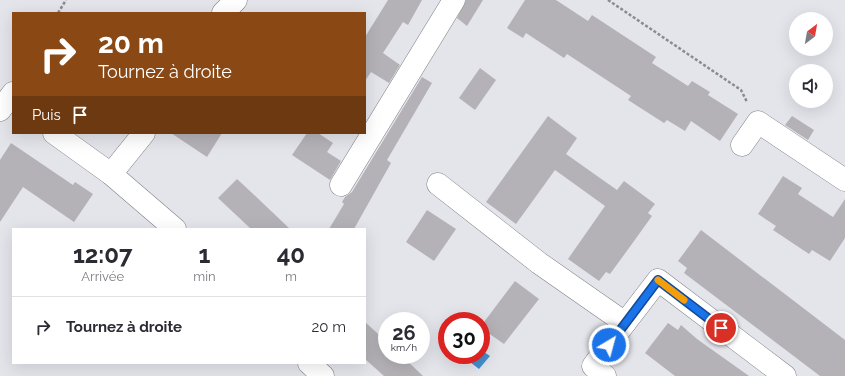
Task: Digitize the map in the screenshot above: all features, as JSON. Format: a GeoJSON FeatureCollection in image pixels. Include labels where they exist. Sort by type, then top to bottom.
{"type":"FeatureCollection","features":[{"type":"Feature","properties":{"kind":"street"},"geometry":{"type":"LineString","coordinates":[[224,12],[236,0]]}},
{"type":"Feature","properties":{"kind":"street"},"geometry":{"type":"LineString","coordinates":[[341,185],[454,0]]}},
{"type":"Feature","properties":{"kind":"street"},"geometry":{"type":"LineString","coordinates":[[742,145],[758,122],[845,180]]}},
{"type":"Feature","properties":{"kind":"street"},"geometry":{"type":"LineString","coordinates":[[55,134],[111,174],[174,228]]}},
{"type":"Feature","properties":{"kind":"street"},"geometry":{"type":"LineString","coordinates":[[111,174],[143,134]]}},
{"type":"Feature","properties":{"kind":"street"},"geometry":{"type":"LineString","coordinates":[[438,184],[539,263],[625,323]]}},
{"type":"Feature","properties":{"kind":"street"},"geometry":{"type":"LineString","coordinates":[[605,376],[592,366],[658,280],[785,376]]}},
{"type":"Feature","properties":{"kind":"street"},"geometry":{"type":"LineString","coordinates":[[310,364],[323,376]]}},
{"type":"Feature","properties":{"kind":"path"},"geometry":{"type":"LineString","coordinates":[[59,12],[66,0]]}},
{"type":"Feature","properties":{"kind":"path"},"geometry":{"type":"LineString","coordinates":[[608,0],[741,90],[758,122]]}},
{"type":"Feature","properties":{"kind":"water"},"geometry":{"type":"Polygon","coordinates":[[[473,364],[483,364],[479,369],[473,364]]]}},
{"type":"Feature","properties":{"kind":"building"},"geometry":{"type":"Polygon","coordinates":[[[388,0],[422,0],[408,25],[403,22],[383,53],[400,65],[389,83],[371,72],[366,80],[366,35],[388,0]]]}},
{"type":"Feature","properties":{"kind":"building"},"geometry":{"type":"Polygon","coordinates":[[[466,0],[483,0],[467,26],[457,18],[466,0]]]}},
{"type":"Feature","properties":{"kind":"building"},"geometry":{"type":"Polygon","coordinates":[[[525,0],[556,0],[588,21],[592,15],[656,57],[652,63],[688,86],[692,81],[710,92],[708,95],[738,114],[720,141],[691,121],[685,131],[667,120],[664,123],[628,100],[631,96],[567,54],[564,58],[526,33],[523,38],[507,28],[525,0]]]}},
{"type":"Feature","properties":{"kind":"building"},"geometry":{"type":"Polygon","coordinates":[[[480,68],[496,80],[475,110],[459,98],[480,68]]]}},
{"type":"Feature","properties":{"kind":"building"},"geometry":{"type":"Polygon","coordinates":[[[422,77],[432,83],[387,160],[391,163],[355,228],[330,228],[344,204],[342,202],[345,197],[352,192],[422,77]]]}},
{"type":"Feature","properties":{"kind":"building"},"geometry":{"type":"Polygon","coordinates":[[[548,116],[577,138],[566,154],[617,190],[624,181],[655,204],[648,213],[652,216],[629,248],[610,274],[606,272],[599,281],[568,259],[605,206],[555,170],[516,224],[486,202],[548,116]]]}},
{"type":"Feature","properties":{"kind":"building"},"geometry":{"type":"Polygon","coordinates":[[[792,116],[814,130],[808,140],[785,125],[792,116]]]}},
{"type":"Feature","properties":{"kind":"building"},"geometry":{"type":"Polygon","coordinates":[[[172,134],[221,134],[207,157],[172,134]]]}},
{"type":"Feature","properties":{"kind":"building"},"geometry":{"type":"Polygon","coordinates":[[[306,134],[320,134],[333,143],[327,152],[341,161],[330,180],[292,155],[306,134]]]}},
{"type":"Feature","properties":{"kind":"building"},"geometry":{"type":"Polygon","coordinates":[[[11,143],[73,185],[75,182],[93,194],[74,222],[23,187],[0,222],[0,160],[11,143]]]}},
{"type":"Feature","properties":{"kind":"building"},"geometry":{"type":"Polygon","coordinates":[[[783,176],[802,188],[798,194],[833,217],[845,199],[845,238],[830,261],[812,250],[809,254],[773,230],[776,226],[758,214],[783,176]]]}},
{"type":"Feature","properties":{"kind":"building"},"geometry":{"type":"Polygon","coordinates":[[[237,179],[289,228],[250,228],[218,198],[237,179]]]}},
{"type":"Feature","properties":{"kind":"building"},"geometry":{"type":"Polygon","coordinates":[[[427,210],[456,229],[434,261],[406,242],[427,210]]]}},
{"type":"Feature","properties":{"kind":"building"},"geometry":{"type":"Polygon","coordinates":[[[701,230],[845,340],[845,376],[820,376],[684,273],[687,268],[678,261],[701,230]]]}},
{"type":"Feature","properties":{"kind":"building"},"geometry":{"type":"Polygon","coordinates":[[[515,281],[539,299],[504,344],[490,334],[490,314],[515,281]]]}},
{"type":"Feature","properties":{"kind":"building"},"geometry":{"type":"Polygon","coordinates":[[[366,323],[378,334],[378,364],[410,364],[423,376],[384,376],[366,360],[366,323]]]}},
{"type":"Feature","properties":{"kind":"building"},"geometry":{"type":"Polygon","coordinates":[[[668,323],[678,330],[681,325],[697,339],[749,376],[675,376],[645,353],[668,323]]]}},
{"type":"Feature","properties":{"kind":"slow traffic"},"geometry":{"type":"LineString","coordinates":[[658,280],[684,300]]}},
{"type":"Feature","properties":{"kind":"route"},"geometry":{"type":"LineString","coordinates":[[609,345],[658,280],[721,328]]}}]}
